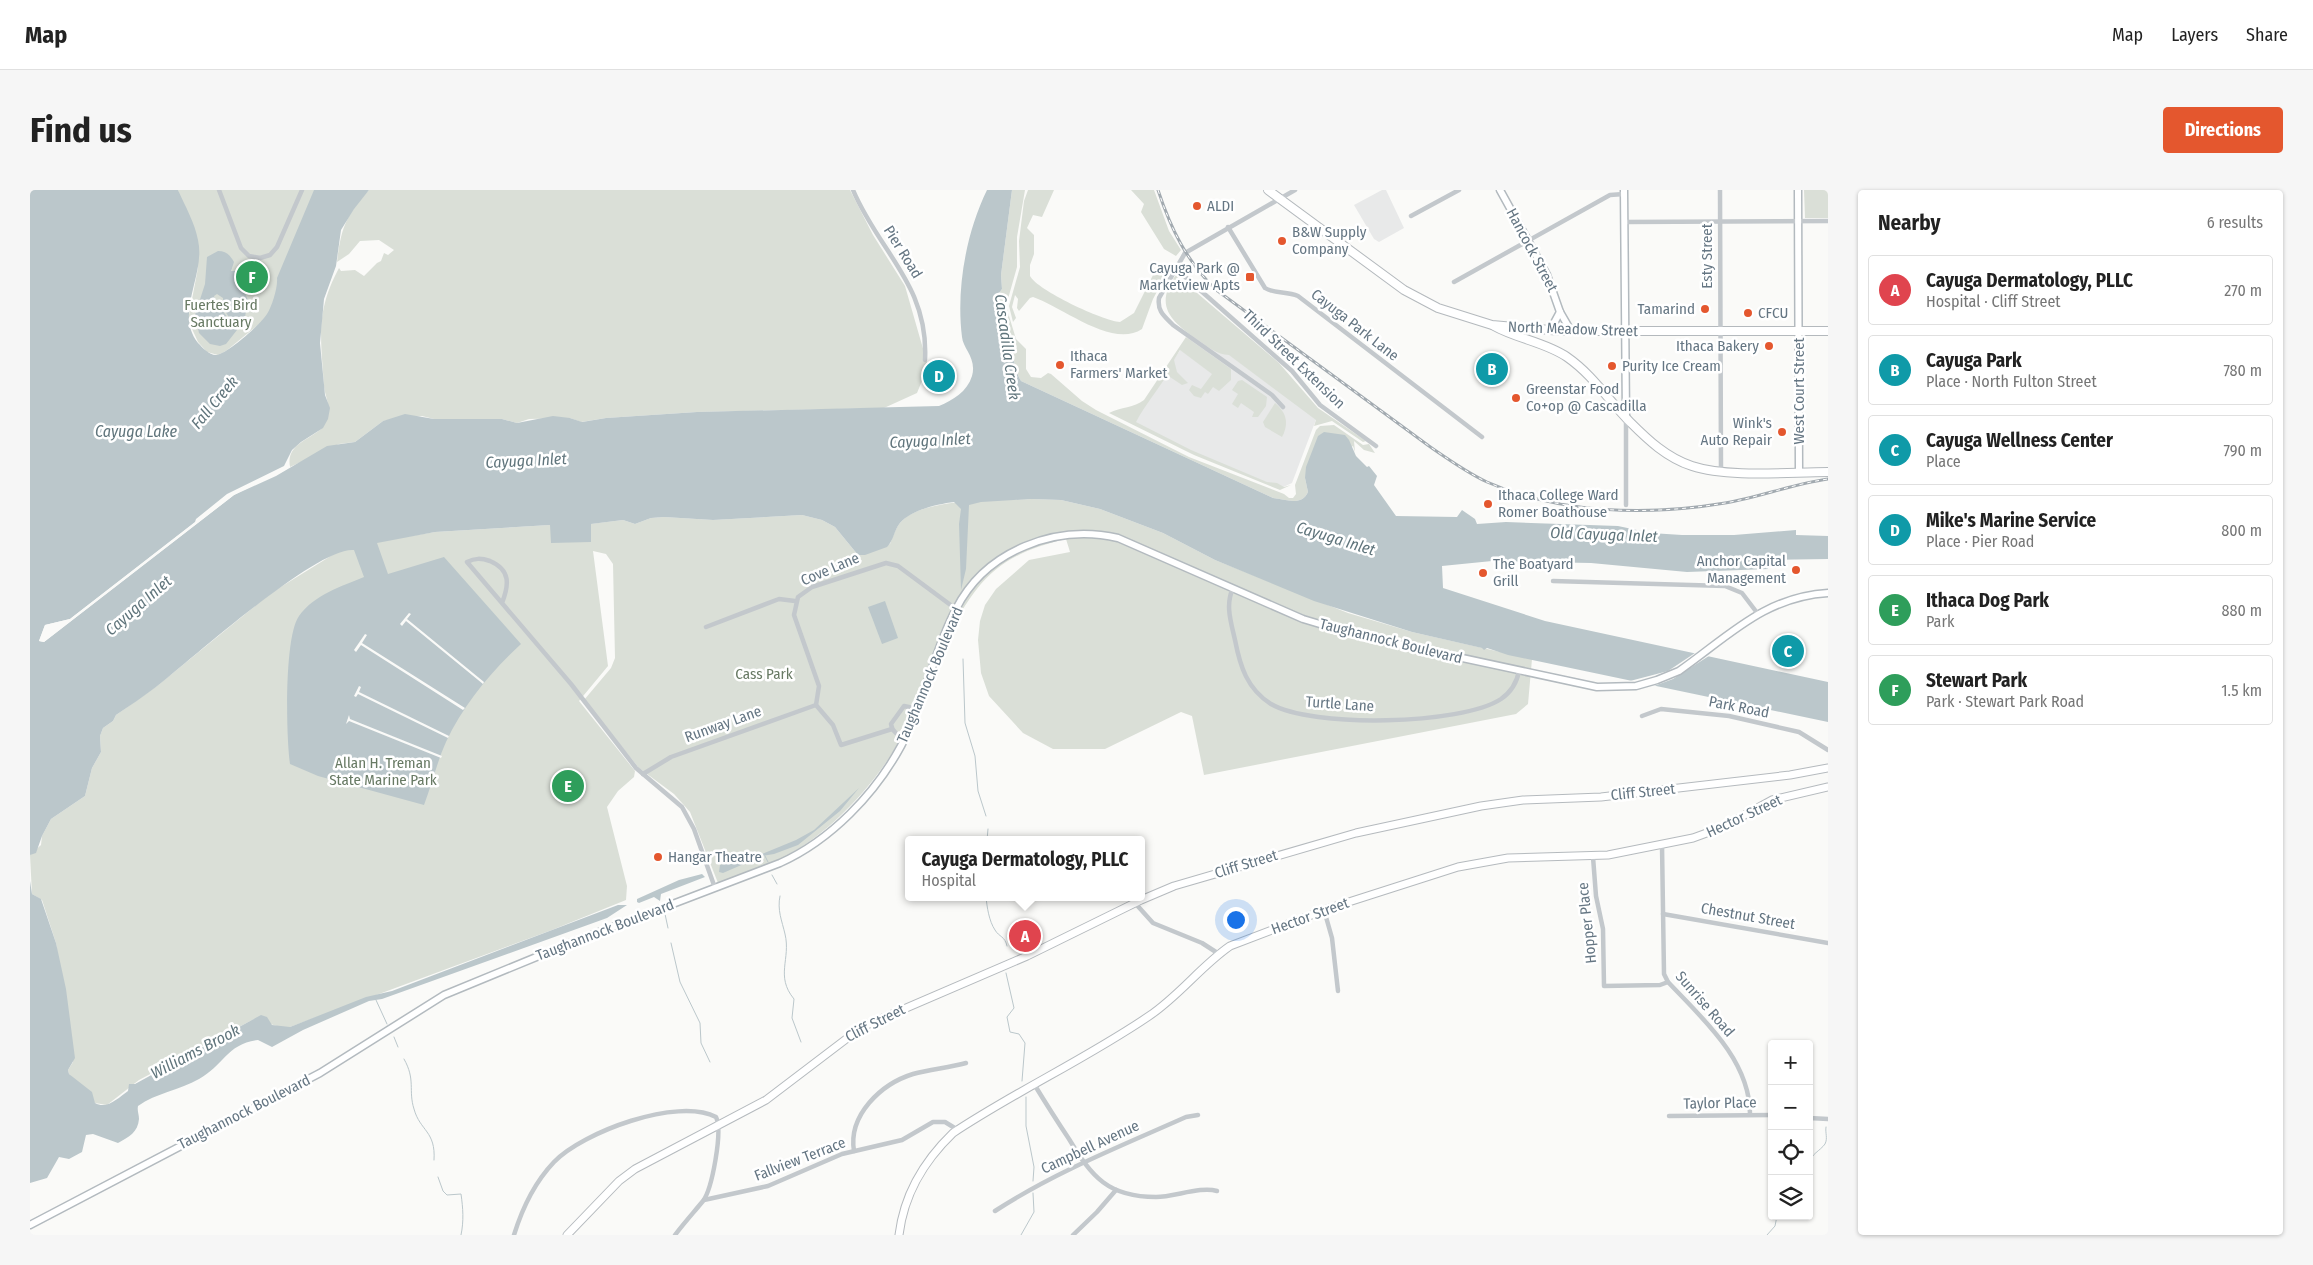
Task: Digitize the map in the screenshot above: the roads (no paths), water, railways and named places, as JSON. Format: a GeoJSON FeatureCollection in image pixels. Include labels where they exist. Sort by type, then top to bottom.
{"type":"FeatureCollection","features":[{"type":"Feature","properties":{"kind":"highway","name":"North Meadow Street"},"geometry":{"type":"LineString","coordinates":[[1268,190],[1404,290],[1438,308],[1492,325],[1571,331],[1828,331]]}},
{"type":"Feature","properties":{"kind":"highway"},"geometry":{"type":"LineString","coordinates":[[1492,325],[1510,334],[1556,350],[1566,356],[1592,377],[1626,418],[1650,441],[1675,458],[1692,466],[1721,471],[1828,472]]}},
{"type":"Feature","properties":{"kind":"main road","name":"Hancock Street"},"geometry":{"type":"LineString","coordinates":[[1500,190],[1554,289],[1560,312],[1571,331]]}},
{"type":"Feature","properties":{"kind":"main road","name":"West Court Street"},"geometry":{"type":"LineString","coordinates":[[1798,190],[1799,472]]}},
{"type":"Feature","properties":{"kind":"main road"},"geometry":{"type":"LineString","coordinates":[[1624,192],[1626,418]]}},
{"type":"Feature","properties":{"kind":"main road"},"geometry":{"type":"LineString","coordinates":[[1546,330],[1553,325],[1560,312]]}},
{"type":"Feature","properties":{"kind":"main road","name":"Taughannock Boulevard"},"geometry":{"type":"LineString","coordinates":[[30,1225],[320,1072],[444,995],[786,861],[824,836],[870,790],[894,757],[918,709],[956,609],[978,579],[1001,559],[1036,541],[1074,534],[1102,535],[1126,540],[1303,619],[1341,632],[1597,687],[1625,687],[1651,682],[1672,674],[1711,649],[1758,614],[1788,600],[1828,593]]}},
{"type":"Feature","properties":{"kind":"main road","name":"Cliff Street"},"geometry":{"type":"LineString","coordinates":[[1145,899],[1184,883],[1310,846],[1408,820],[1481,806],[1523,800],[1601,797],[1790,775],[1828,768]]}},
{"type":"Feature","properties":{"kind":"main road","name":"Hector Street"},"geometry":{"type":"LineString","coordinates":[[899,1235],[904,1206],[917,1176],[931,1156],[958,1130],[1117,1037],[1152,1014],[1180,992],[1219,954],[1247,939],[1324,910],[1414,880],[1480,862],[1522,857],[1593,857],[1662,845],[1711,833],[1772,800],[1828,787]]}},
{"type":"Feature","properties":{"kind":"main road","name":"Cliff Street"},"geometry":{"type":"LineString","coordinates":[[566,1235],[604,1196],[635,1169],[785,1087],[842,1040],[862,1027],[1024,957],[1140,901]]}},
{"type":"Feature","properties":{"kind":"street"},"geometry":{"type":"LineString","coordinates":[[219,190],[241,248],[249,256],[260,258],[270,255],[277,247],[302,190]]}},
{"type":"Feature","properties":{"kind":"street","name":"Pier Road"},"geometry":{"type":"LineString","coordinates":[[853,190],[877,233],[910,284],[921,316],[926,341],[925,360]]}},
{"type":"Feature","properties":{"kind":"street"},"geometry":{"type":"LineString","coordinates":[[1283,407],[1272,395],[1173,325],[1160,312],[1159,298],[1175,268],[1189,250],[1294,190]]}},
{"type":"Feature","properties":{"kind":"street"},"geometry":{"type":"LineString","coordinates":[[1411,216],[1459,190]]}},
{"type":"Feature","properties":{"kind":"street"},"geometry":{"type":"LineString","coordinates":[[1607,190],[1610,195]]}},
{"type":"Feature","properties":{"kind":"street","name":"Esty Street"},"geometry":{"type":"LineString","coordinates":[[1720,190],[1721,471]]}},
{"type":"Feature","properties":{"kind":"street"},"geometry":{"type":"LineString","coordinates":[[1454,282],[1610,195],[1624,192]]}},
{"type":"Feature","properties":{"kind":"street"},"geometry":{"type":"LineString","coordinates":[[1625,222],[1828,221]]}},
{"type":"Feature","properties":{"kind":"street","name":"Cayuga Park Lane"},"geometry":{"type":"LineString","coordinates":[[1228,227],[1265,288],[1270,292],[1286,292],[1298,296],[1482,438]]}},
{"type":"Feature","properties":{"kind":"street","name":"Third Street Extension"},"geometry":{"type":"LineString","coordinates":[[1175,268],[1292,371],[1320,405],[1376,446]]}},
{"type":"Feature","properties":{"kind":"street"},"geometry":{"type":"LineString","coordinates":[[1626,418],[1626,505]]}},
{"type":"Feature","properties":{"kind":"street"},"geometry":{"type":"LineString","coordinates":[[502,604],[508,580],[503,569],[486,560],[475,558],[467,562],[642,774],[680,804],[687,814],[716,888]]}},
{"type":"Feature","properties":{"kind":"street","name":"Cove Lane"},"geometry":{"type":"LineString","coordinates":[[706,626],[779,600],[795,601],[805,590],[886,562],[898,566],[956,609]]}},
{"type":"Feature","properties":{"kind":"street"},"geometry":{"type":"LineString","coordinates":[[1553,580],[1725,586],[1742,593],[1758,614]]}},
{"type":"Feature","properties":{"kind":"street","name":"Turtle Lane"},"geometry":{"type":"LineString","coordinates":[[1233,588],[1228,604],[1241,668],[1250,684],[1260,695],[1286,711],[1305,715],[1362,719],[1427,718],[1460,714],[1481,708],[1502,698],[1516,683],[1519,671]]}},
{"type":"Feature","properties":{"kind":"street"},"geometry":{"type":"LineString","coordinates":[[795,601],[794,615],[819,686],[816,705],[832,725],[841,745],[892,729]]}},
{"type":"Feature","properties":{"kind":"street","name":"Runway Lane"},"geometry":{"type":"LineString","coordinates":[[642,774],[671,757],[816,705]]}},
{"type":"Feature","properties":{"kind":"street"},"geometry":{"type":"LineString","coordinates":[[892,729],[891,724],[904,706],[918,709]]}},
{"type":"Feature","properties":{"kind":"street","name":"Park Road"},"geometry":{"type":"LineString","coordinates":[[1642,716],[1661,709],[1729,716],[1799,732],[1828,750]]}},
{"type":"Feature","properties":{"kind":"street"},"geometry":{"type":"LineString","coordinates":[[892,729],[905,738]]}},
{"type":"Feature","properties":{"kind":"street","name":"Sunrise Road"},"geometry":{"type":"LineString","coordinates":[[1662,845],[1664,974],[1668,982],[1736,1060],[1747,1086],[1750,1114]]}},
{"type":"Feature","properties":{"kind":"street","name":"Hopper Place"},"geometry":{"type":"LineString","coordinates":[[1593,857],[1596,896],[1603,929],[1604,986],[1660,985],[1668,982]]}},
{"type":"Feature","properties":{"kind":"street"},"geometry":{"type":"LineString","coordinates":[[1135,903],[1152,923],[1202,943],[1219,954]]}},
{"type":"Feature","properties":{"kind":"street"},"geometry":{"type":"LineString","coordinates":[[1324,910],[1332,938],[1338,990]]}},
{"type":"Feature","properties":{"kind":"street","name":"Chestnut Street"},"geometry":{"type":"LineString","coordinates":[[1663,914],[1828,943]]}},
{"type":"Feature","properties":{"kind":"street"},"geometry":{"type":"LineString","coordinates":[[854,1151],[857,1123],[866,1107],[879,1093],[907,1076],[966,1063]]}},
{"type":"Feature","properties":{"kind":"street"},"geometry":{"type":"LineString","coordinates":[[1034,1084],[1083,1163],[1100,1181],[1116,1190],[1131,1195],[1157,1197],[1208,1189],[1217,1190]]}},
{"type":"Feature","properties":{"kind":"street"},"geometry":{"type":"LineString","coordinates":[[514,1235],[528,1199],[549,1167],[564,1152],[580,1141],[619,1126],[674,1110],[707,1113],[716,1117],[720,1124],[719,1140],[704,1200],[675,1235]]}},
{"type":"Feature","properties":{"kind":"street","name":"Campbell Avenue"},"geometry":{"type":"LineString","coordinates":[[995,1211],[1024,1192],[1083,1163],[1186,1117],[1198,1115]]}},
{"type":"Feature","properties":{"kind":"street","name":"Taylor Place"},"geometry":{"type":"LineString","coordinates":[[1669,1116],[1768,1115]]}},
{"type":"Feature","properties":{"kind":"street"},"geometry":{"type":"LineString","coordinates":[[1813,1118],[1828,1119]]}},
{"type":"Feature","properties":{"kind":"street","name":"Fallview Terrace"},"geometry":{"type":"LineString","coordinates":[[704,1200],[768,1186],[854,1151],[902,1140],[933,1122],[945,1122],[958,1130]]}},
{"type":"Feature","properties":{"kind":"street"},"geometry":{"type":"LineString","coordinates":[[1073,1235],[1116,1190]]}},
{"type":"Feature","properties":{"kind":"water","name":"Cayuga Lake"},"geometry":{"type":"Polygon","coordinates":[[[30,190],[178,190],[195,227],[198,240],[198,267],[189,319],[191,331],[204,349],[217,355],[244,338],[267,314],[277,286],[277,278],[314,190],[369,190],[341,230],[336,266],[324,299],[320,343],[325,395],[330,408],[328,419],[323,428],[292,450],[284,466],[227,494],[196,519],[195,522],[70,619],[45,625],[39,641],[44,642],[234,495],[276,476],[327,446],[355,442],[383,421],[405,414],[434,419],[502,419],[517,423],[553,416],[582,422],[606,418],[697,412],[939,406],[944,404],[967,387],[973,370],[973,364],[962,337],[960,300],[964,262],[973,224],[987,190],[1012,190],[1001,275],[1002,289],[996,297],[995,314],[1009,336],[1021,381],[1273,498],[1297,501],[1305,497],[1308,492],[1305,478],[1306,467],[1318,436],[1324,432],[1345,435],[1356,456],[1367,467],[1369,466],[1377,476],[1374,485],[1396,516],[1457,517],[1462,510],[1475,519],[1477,524],[1506,522],[1618,526],[1651,533],[1682,535],[1734,535],[1796,530],[1796,535],[1828,536],[1828,559],[1769,560],[1768,569],[1687,572],[1591,563],[1492,561],[1442,566],[1443,588],[1545,621],[1828,682],[1828,722],[1508,655],[1487,648],[1484,650],[1412,632],[1314,601],[1215,560],[1163,533],[1100,509],[1061,500],[1031,499],[981,502],[969,505],[966,569],[961,590],[959,524],[961,509],[954,502],[933,506],[905,518],[896,529],[887,547],[865,555],[858,555],[835,527],[822,520],[802,515],[713,520],[664,517],[651,518],[635,524],[623,520],[591,524],[591,542],[551,543],[550,525],[435,532],[377,543],[388,574],[444,557],[521,644],[488,678],[469,702],[453,728],[446,742],[424,805],[318,776],[290,764],[287,687],[294,627],[299,616],[312,602],[329,592],[364,577],[354,550],[336,554],[312,566],[284,585],[156,687],[116,715],[113,721],[103,728],[100,736],[101,752],[92,768],[85,796],[51,819],[36,853],[30,855],[30,190]]]}},
{"type":"Feature","properties":{"kind":"water","name":"Fuertes Bird Sanctuary"},"geometry":{"type":"Polygon","coordinates":[[[218,251],[229,255],[234,262],[231,271],[235,271],[248,300],[245,317],[237,322],[230,318],[226,312],[223,298],[217,294],[214,296],[216,302],[237,330],[226,344],[220,346],[210,344],[199,333],[195,315],[205,284],[207,257],[218,251]]]}},
{"type":"Feature","properties":{"kind":"water"},"geometry":{"type":"Polygon","coordinates":[[[885,601],[898,638],[882,644],[868,607],[885,601]]]}},
{"type":"Feature","properties":{"kind":"water"},"geometry":{"type":"Polygon","coordinates":[[[859,788],[840,811],[798,845],[774,854],[762,856],[723,873],[719,872],[720,865],[762,854],[796,840],[814,830],[859,788]]]}},
{"type":"Feature","properties":{"kind":"water"},"geometry":{"type":"Polygon","coordinates":[[[702,874],[705,877],[661,894],[660,901],[654,897],[639,903],[637,902],[637,899],[679,880],[702,874]]]}},
{"type":"Feature","properties":{"kind":"water"},"geometry":{"type":"Polygon","coordinates":[[[30,881],[32,894],[41,899],[56,943],[66,989],[75,1058],[68,1070],[69,1074],[92,1092],[95,1103],[99,1105],[108,1104],[128,1091],[129,1084],[135,1084],[261,1015],[267,1017],[272,1025],[290,1027],[366,997],[392,991],[618,905],[627,905],[607,918],[382,999],[369,1001],[303,1030],[272,1047],[258,1040],[248,1042],[232,1050],[214,1068],[199,1079],[152,1098],[138,1106],[139,1119],[137,1127],[126,1139],[118,1143],[93,1134],[86,1135],[82,1152],[69,1159],[59,1157],[47,1178],[30,1183],[30,881]]]}},
{"type":"Feature","properties":{"kind":"waterway"},"geometry":{"type":"LineString","coordinates":[[963,659],[965,723],[975,756],[978,791],[986,816]]}},
{"type":"Feature","properties":{"kind":"waterway"},"geometry":{"type":"LineString","coordinates":[[987,836],[988,829]]}},
{"type":"Feature","properties":{"kind":"waterway"},"geometry":{"type":"LineString","coordinates":[[765,856],[768,862]]}},
{"type":"Feature","properties":{"kind":"waterway"},"geometry":{"type":"LineString","coordinates":[[772,875],[777,884]]}},
{"type":"Feature","properties":{"kind":"waterway"},"geometry":{"type":"LineString","coordinates":[[780,896],[779,911],[786,943],[785,983],[794,999],[792,1018],[801,1042]]}},
{"type":"Feature","properties":{"kind":"waterway"},"geometry":{"type":"LineString","coordinates":[[987,901],[991,922],[1005,940],[1007,946]]}},
{"type":"Feature","properties":{"kind":"waterway"},"geometry":{"type":"LineString","coordinates":[[665,914],[668,928]]}},
{"type":"Feature","properties":{"kind":"waterway"},"geometry":{"type":"LineString","coordinates":[[671,943],[680,982],[700,1023],[701,1043],[710,1062]]}},
{"type":"Feature","properties":{"kind":"waterway"},"geometry":{"type":"LineString","coordinates":[[1006,973],[1014,1008],[1007,1017],[1010,1032],[1019,1034],[1025,1043],[1022,1081]]}},
{"type":"Feature","properties":{"kind":"waterway","name":"Williams Brook"},"geometry":{"type":"LineString","coordinates":[[376,1000],[387,1024]]}},
{"type":"Feature","properties":{"kind":"waterway","name":"Williams Brook"},"geometry":{"type":"LineString","coordinates":[[394,1037],[398,1047]]}},
{"type":"Feature","properties":{"kind":"waterway","name":"Williams Brook"},"geometry":{"type":"LineString","coordinates":[[404,1059],[410,1073],[414,1109],[433,1143],[434,1160]]}},
{"type":"Feature","properties":{"kind":"waterway"},"geometry":{"type":"LineString","coordinates":[[1026,1097],[1026,1126],[1034,1167],[1033,1181]]}},
{"type":"Feature","properties":{"kind":"waterway"},"geometry":{"type":"LineString","coordinates":[[1813,1156],[1825,1144],[1826,1127]]}},
{"type":"Feature","properties":{"kind":"waterway","name":"Williams Brook"},"geometry":{"type":"LineString","coordinates":[[438,1177],[443,1191],[447,1195],[461,1194],[463,1214],[461,1235]]}},
{"type":"Feature","properties":{"kind":"waterway"},"geometry":{"type":"LineString","coordinates":[[1021,1235],[1034,1212],[1033,1193]]}},
{"type":"Feature","properties":{"kind":"waterway"},"geometry":{"type":"LineString","coordinates":[[1767,1235],[1775,1226],[1776,1220]]}},
{"type":"Feature","properties":{"kind":"railway"},"geometry":{"type":"LineString","coordinates":[[1158,190],[1180,243],[1196,267],[1215,289],[1429,446],[1464,470],[1487,482],[1515,493],[1544,501],[1574,506],[1635,511],[1665,510],[1725,503],[1828,479]]}},
{"type":"Feature","properties":{"kind":"place","name":"ALDI"},"geometry":{"type":"Point","coordinates":[1197,206]}},
{"type":"Feature","properties":{"kind":"place","name":"B&W Supply Company"},"geometry":{"type":"Point","coordinates":[1282,241]}},
{"type":"Feature","properties":{"kind":"place","name":"Stewart Park"},"geometry":{"type":"Point","coordinates":[252,277]}},
{"type":"Feature","properties":{"kind":"place","name":"Cayuga Park @ Marketview Apts"},"geometry":{"type":"Point","coordinates":[1250,277]}},
{"type":"Feature","properties":{"kind":"place","name":"Tamarind"},"geometry":{"type":"Point","coordinates":[1705,309]}},
{"type":"Feature","properties":{"kind":"place","name":"CFCU"},"geometry":{"type":"Point","coordinates":[1748,313]}},
{"type":"Feature","properties":{"kind":"place","name":"Ithaca Bakery"},"geometry":{"type":"Point","coordinates":[1769,346]}},
{"type":"Feature","properties":{"kind":"place","name":"Ithaca Farmers' Market"},"geometry":{"type":"Point","coordinates":[1060,365]}},
{"type":"Feature","properties":{"kind":"place","name":"Purity Ice Cream"},"geometry":{"type":"Point","coordinates":[1612,366]}},
{"type":"Feature","properties":{"kind":"place","name":"Cayuga Park"},"geometry":{"type":"Point","coordinates":[1492,369]}},
{"type":"Feature","properties":{"kind":"place","name":"Mike's Marine Service"},"geometry":{"type":"Point","coordinates":[939,376]}},
{"type":"Feature","properties":{"kind":"place","name":"Greenstar Food Co+op @ Cascadilla"},"geometry":{"type":"Point","coordinates":[1516,398]}},
{"type":"Feature","properties":{"kind":"place","name":"Wink's Auto Repair"},"geometry":{"type":"Point","coordinates":[1782,432]}},
{"type":"Feature","properties":{"kind":"place","name":"Ithaca College Ward Romer Boathouse"},"geometry":{"type":"Point","coordinates":[1488,504]}},
{"type":"Feature","properties":{"kind":"place","name":"Anchor Capital Management"},"geometry":{"type":"Point","coordinates":[1796,570]}},
{"type":"Feature","properties":{"kind":"place","name":"The Boatyard Grill"},"geometry":{"type":"Point","coordinates":[1483,573]}},
{"type":"Feature","properties":{"kind":"place","name":"Cayuga Wellness Center"},"geometry":{"type":"Point","coordinates":[1788,651]}},
{"type":"Feature","properties":{"kind":"place","name":"Ithaca Dog Park"},"geometry":{"type":"Point","coordinates":[568,786]}},
{"type":"Feature","properties":{"kind":"place","name":"Hangar Theatre"},"geometry":{"type":"Point","coordinates":[658,857]}},
{"type":"Feature","properties":{"kind":"place","name":"Cayuga Dermatology, PLLC"},"geometry":{"type":"Point","coordinates":[1025,936]}},
{"type":"Feature","properties":{"kind":"water label","name":"Cascadilla Creek"},"geometry":{"type":"Point","coordinates":[1008,347]}},
{"type":"Feature","properties":{"kind":"water label","name":"Fall Creek"},"geometry":{"type":"Point","coordinates":[214,402]}},
{"type":"Feature","properties":{"kind":"water label","name":"Cayuga Inlet"},"geometry":{"type":"Point","coordinates":[930,440]}},
{"type":"Feature","properties":{"kind":"water label","name":"Cayuga Inlet"},"geometry":{"type":"Point","coordinates":[526,460]}},
{"type":"Feature","properties":{"kind":"water label","name":"Old Cayuga Inlet"},"geometry":{"type":"Point","coordinates":[1604,534]}},
{"type":"Feature","properties":{"kind":"water label","name":"Cayuga Inlet"},"geometry":{"type":"Point","coordinates":[1336,538]}},
{"type":"Feature","properties":{"kind":"water label","name":"Cayuga Inlet"},"geometry":{"type":"Point","coordinates":[138,605]}},
{"type":"Feature","properties":{"kind":"park label","name":"Cass Park"},"geometry":{"type":"Point","coordinates":[764,674]}},
{"type":"Feature","properties":{"kind":"park label","name":"Allan H. Treman State Marine Park"},"geometry":{"type":"Point","coordinates":[383,772]}}]}
